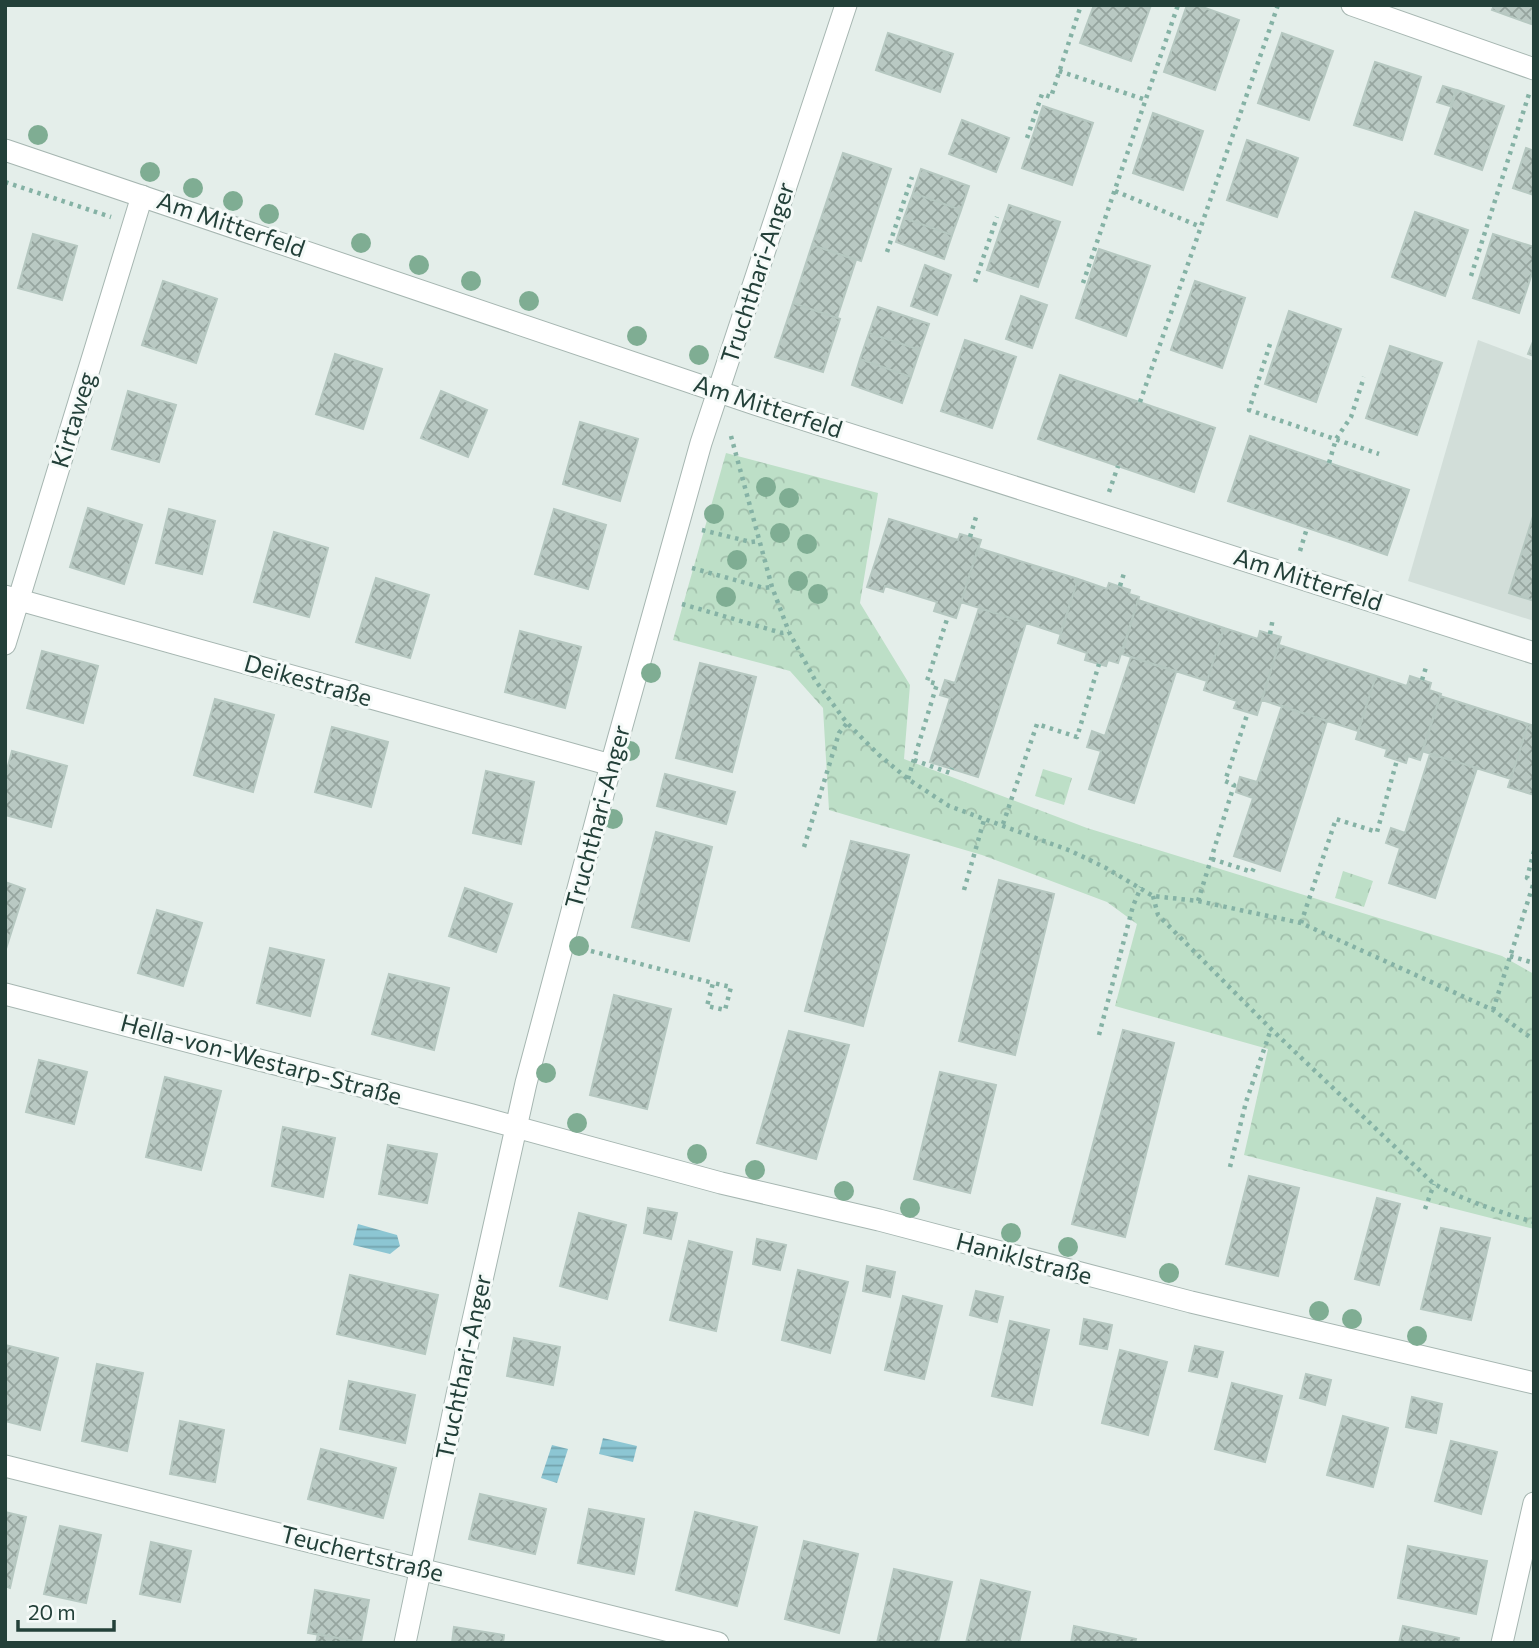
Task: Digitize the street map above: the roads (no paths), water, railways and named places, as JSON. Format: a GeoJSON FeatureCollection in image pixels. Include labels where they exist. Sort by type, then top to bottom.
{"type":"FeatureCollection","features":[{"type":"Feature","properties":{"kind":"street","name":"Truchthari-Anger"},"geometry":{"type":"LineString","coordinates":[[405,1643],[529,1070],[611,765],[701,443],[846,5]]}},
{"type":"Feature","properties":{"kind":"street"},"geometry":{"type":"LineString","coordinates":[[1352,5],[1533,77]]}},
{"type":"Feature","properties":{"kind":"street","name":"Am Mitterfeld"},"geometry":{"type":"LineString","coordinates":[[5,150],[719,391],[1534,653]]}},
{"type":"Feature","properties":{"kind":"street","name":"Kirtaweg"},"geometry":{"type":"LineString","coordinates":[[5,644],[12,598],[142,196]]}},
{"type":"Feature","properties":{"kind":"street","name":"Deikestraße"},"geometry":{"type":"LineString","coordinates":[[12,598],[611,765]]}},
{"type":"Feature","properties":{"kind":"street","name":"Hella-von-Westarp-Straße"},"geometry":{"type":"LineString","coordinates":[[5,995],[246,1055],[516,1128]]}},
{"type":"Feature","properties":{"kind":"street","name":"Haniklstraße"},"geometry":{"type":"LineString","coordinates":[[516,1128],[1191,1302],[1534,1383]]}},
{"type":"Feature","properties":{"kind":"street","name":"Teuchertstraße"},"geometry":{"type":"LineString","coordinates":[[5,1466],[718,1643]]}},
{"type":"Feature","properties":{"kind":"street"},"geometry":{"type":"LineString","coordinates":[[1502,1643],[1534,1503]]}},
{"type":"Feature","properties":{"kind":"water"},"geometry":{"type":"Polygon","coordinates":[[[358,1224],[397,1235],[400,1246],[390,1254],[353,1245],[358,1224]]]}},
{"type":"Feature","properties":{"kind":"water"},"geometry":{"type":"Polygon","coordinates":[[[603,1438],[637,1446],[633,1462],[599,1454],[603,1438]]]}},
{"type":"Feature","properties":{"kind":"water"},"geometry":{"type":"Polygon","coordinates":[[[552,1445],[568,1449],[557,1483],[541,1478],[552,1445]]]}}]}
